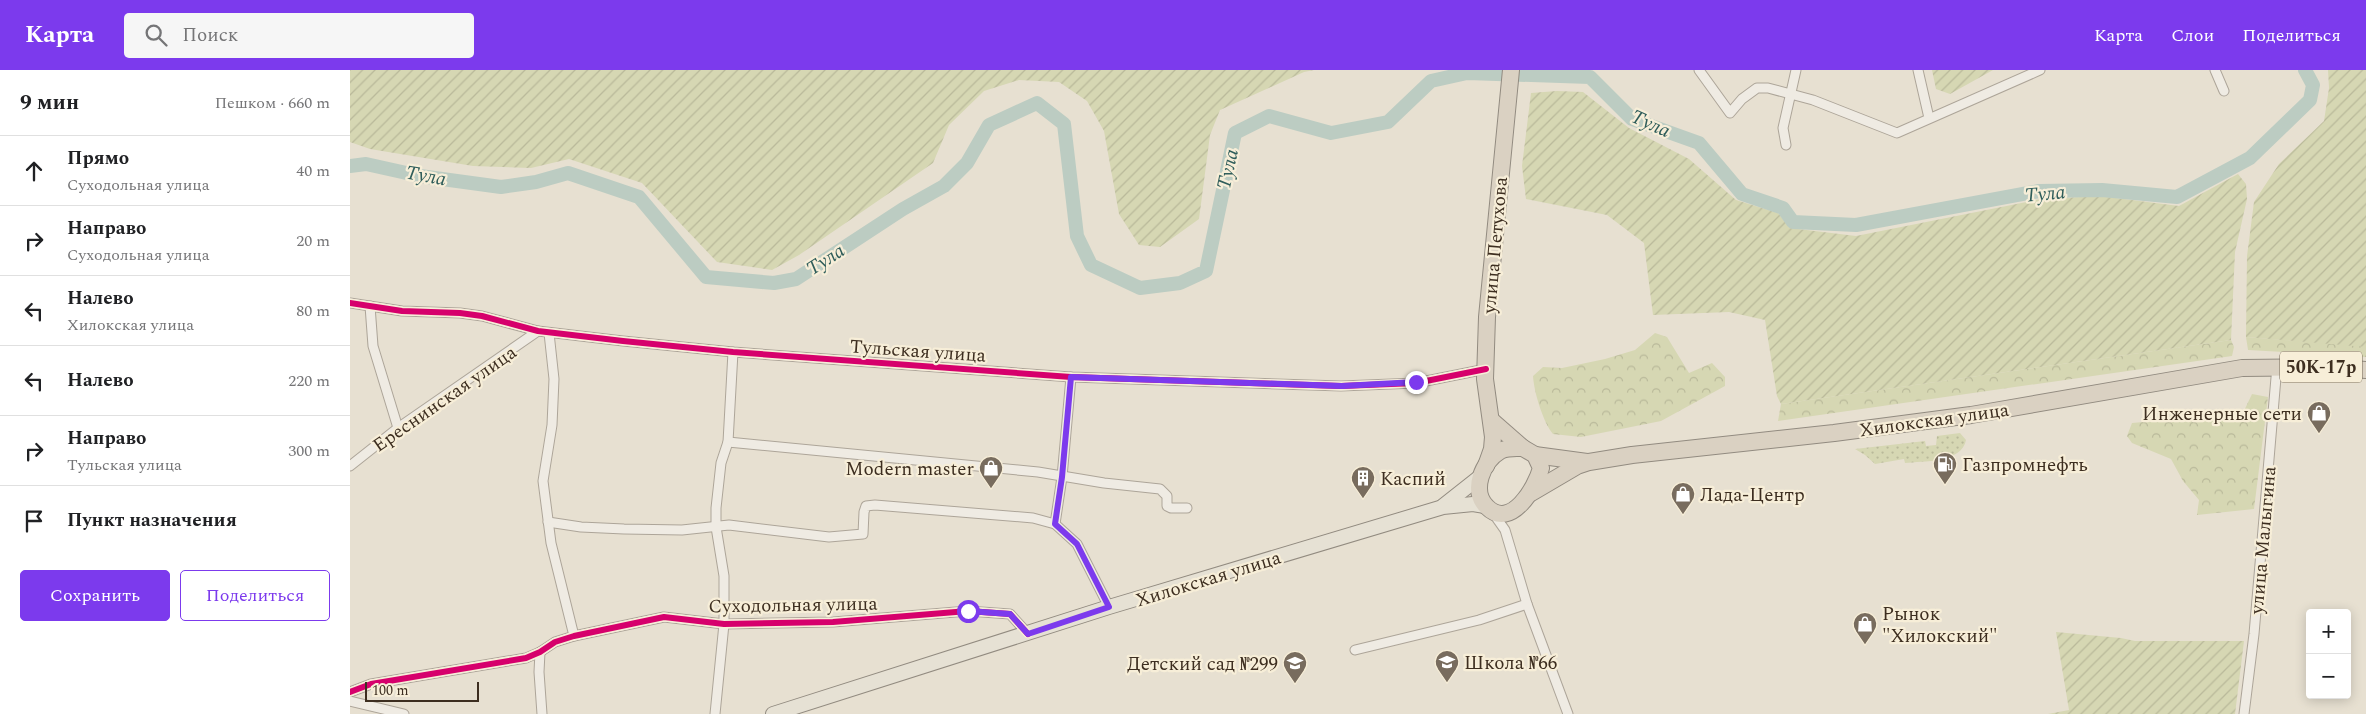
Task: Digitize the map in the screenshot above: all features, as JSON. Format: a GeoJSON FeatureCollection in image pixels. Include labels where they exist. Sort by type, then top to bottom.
{"type":"FeatureCollection","features":[{"type":"Feature","properties":{"kind":"highway","name":"улица Петухова"},"geometry":{"type":"LineString","coordinates":[[1483,471],[1492,449],[1486,369],[1487,317],[1511,70]]}},
{"type":"Feature","properties":{"kind":"highway","name":"50К-17р"},"geometry":{"type":"LineString","coordinates":[[2277,366],[2366,370]]}},
{"type":"Feature","properties":{"kind":"highway","name":"Хилокская улица"},"geometry":{"type":"LineString","coordinates":[[1589,462],[1952,417],[2242,368],[2277,366]]}},
{"type":"Feature","properties":{"kind":"highway"},"geometry":{"type":"LineString","coordinates":[[1491,420],[1529,452],[1541,468],[1531,493]]}},
{"type":"Feature","properties":{"kind":"highway"},"geometry":{"type":"LineString","coordinates":[[1502,450],[1529,452],[1589,462],[1566,471],[1531,493],[1513,510],[1506,513],[1488,509],[1479,486],[1483,471],[1493,456],[1502,450]]}},
{"type":"Feature","properties":{"kind":"main road"},"geometry":{"type":"LineString","coordinates":[[1443,507],[1483,471]]}},
{"type":"Feature","properties":{"kind":"main road"},"geometry":{"type":"LineString","coordinates":[[1443,507],[1473,504],[1488,509]]}},
{"type":"Feature","properties":{"kind":"main road","name":"Хилокская улица"},"geometry":{"type":"LineString","coordinates":[[773,714],[1109,607],[1443,507]]}},
{"type":"Feature","properties":{"kind":"street"},"geometry":{"type":"LineString","coordinates":[[1699,70],[1730,113],[1742,99],[1757,88],[1768,88],[1845,112],[1897,133],[2040,70]]}},
{"type":"Feature","properties":{"kind":"street"},"geometry":{"type":"LineString","coordinates":[[1786,145],[1783,128],[1796,70]]}},
{"type":"Feature","properties":{"kind":"street"},"geometry":{"type":"LineString","coordinates":[[1918,70],[1929,118]]}},
{"type":"Feature","properties":{"kind":"street"},"geometry":{"type":"LineString","coordinates":[[2215,70],[2224,91]]}},
{"type":"Feature","properties":{"kind":"street","name":"Тульская улица"},"geometry":{"type":"LineString","coordinates":[[350,303],[402,311],[460,313],[482,316],[538,332],[733,352],[1071,377],[1342,386],[1416,382],[1486,369]]}},
{"type":"Feature","properties":{"kind":"street"},"geometry":{"type":"LineString","coordinates":[[370,306],[373,346],[398,428]]}},
{"type":"Feature","properties":{"kind":"street","name":"Ереснинская улица"},"geometry":{"type":"LineString","coordinates":[[350,466],[398,428],[538,332]]}},
{"type":"Feature","properties":{"kind":"street"},"geometry":{"type":"LineString","coordinates":[[550,333],[554,379],[552,425],[544,481],[548,522],[559,581],[574,636]]}},
{"type":"Feature","properties":{"kind":"street"},"geometry":{"type":"LineString","coordinates":[[716,714],[724,624],[724,576],[716,527],[720,471],[728,442],[733,352]]}},
{"type":"Feature","properties":{"kind":"street","name":"улица Малыгина"},"geometry":{"type":"LineString","coordinates":[[2244,714],[2255,625],[2277,366]]}},
{"type":"Feature","properties":{"kind":"street"},"geometry":{"type":"LineString","coordinates":[[1055,524],[1062,477],[1071,377]]}},
{"type":"Feature","properties":{"kind":"street"},"geometry":{"type":"LineString","coordinates":[[728,442],[1038,472],[1062,477],[1160,489],[1167,496],[1167,506],[1171,508],[1187,508]]}},
{"type":"Feature","properties":{"kind":"street"},"geometry":{"type":"LineString","coordinates":[[548,522],[580,527],[682,530],[730,525],[829,537],[863,534],[866,506],[1033,518],[1055,524],[1077,544],[1109,607]]}},
{"type":"Feature","properties":{"kind":"street"},"geometry":{"type":"LineString","coordinates":[[1488,509],[1505,530],[1527,604],[1568,714]]}},
{"type":"Feature","properties":{"kind":"street"},"geometry":{"type":"LineString","coordinates":[[1505,530],[1513,510]]}},
{"type":"Feature","properties":{"kind":"street"},"geometry":{"type":"LineString","coordinates":[[1355,650],[1479,620],[1527,604]]}},
{"type":"Feature","properties":{"kind":"street","name":"Суходольная улица"},"geometry":{"type":"LineString","coordinates":[[350,692],[371,684],[507,662],[540,652],[555,642],[574,636],[664,617],[724,624],[833,622],[968,611],[993,612],[1010,614],[1028,634]]}},
{"type":"Feature","properties":{"kind":"street"},"geometry":{"type":"LineString","coordinates":[[540,652],[539,672],[542,714]]}},
{"type":"Feature","properties":{"kind":"street"},"geometry":{"type":"LineString","coordinates":[[350,701],[404,714]]}},
{"type":"Feature","properties":{"kind":"green space"},"geometry":{"type":"Polygon","coordinates":[[[350,70],[1314,70],[1304,72],[1220,110],[1210,135],[1199,219],[1160,247],[1139,245],[1119,214],[1104,131],[1087,101],[1059,82],[1019,80],[984,91],[949,125],[933,163],[799,255],[772,270],[717,262],[642,183],[569,159],[531,168],[473,166],[370,149],[350,142],[350,70]]]}},
{"type":"Feature","properties":{"kind":"green space"},"geometry":{"type":"Polygon","coordinates":[[[1932,70],[1993,70],[1950,94],[1936,89],[1932,70]]]}},
{"type":"Feature","properties":{"kind":"green space"},"geometry":{"type":"Polygon","coordinates":[[[2328,70],[2366,70],[2366,347],[2246,337],[2247,256],[2254,202],[2279,164],[2324,121],[2329,88],[2328,70]]]}},
{"type":"Feature","properties":{"kind":"green space"},"geometry":{"type":"Polygon","coordinates":[[[1583,92],[1629,128],[1689,159],[1736,200],[1778,213],[1790,228],[1856,236],[2041,199],[2100,196],[2179,206],[2238,174],[2246,184],[2247,199],[2235,252],[2231,340],[1781,404],[1777,396],[1765,320],[1729,312],[1653,315],[1644,243],[1607,215],[1526,199],[1522,166],[1531,93],[1583,92]]]}},
{"type":"Feature","properties":{"kind":"green space"},"geometry":{"type":"Polygon","coordinates":[[[1655,333],[1667,337],[1689,373],[1712,363],[1725,377],[1725,386],[1661,421],[1581,437],[1553,434],[1540,407],[1533,376],[1543,367],[1562,368],[1605,359],[1635,350],[1655,333]]]}},
{"type":"Feature","properties":{"kind":"green space"},"geometry":{"type":"Polygon","coordinates":[[[2246,337],[2366,346],[2366,357],[2248,350],[2246,337]]]}},
{"type":"Feature","properties":{"kind":"green space"},"geometry":{"type":"Polygon","coordinates":[[[2231,340],[2234,347],[2232,356],[1778,421],[1781,404],[2231,340]]]}},
{"type":"Feature","properties":{"kind":"green space"},"geometry":{"type":"Polygon","coordinates":[[[2252,394],[2268,397],[2254,509],[2197,515],[2199,500],[2183,481],[2171,459],[2132,443],[2127,436],[2132,423],[2243,413],[2252,394]]]}},
{"type":"Feature","properties":{"kind":"green space"},"geometry":{"type":"Polygon","coordinates":[[[1960,433],[1966,440],[1963,448],[1950,457],[1931,461],[1905,463],[1904,459],[1875,464],[1855,449],[1925,441],[1926,446],[1936,445],[1937,436],[1960,433]]]}},
{"type":"Feature","properties":{"kind":"green space"},"geometry":{"type":"Polygon","coordinates":[[[2056,632],[2135,641],[2244,641],[2235,714],[2048,714],[2069,710],[2056,632]]]}},
{"type":"Feature","properties":{"kind":"waterway","name":"Тула"},"geometry":{"type":"LineString","coordinates":[[350,166],[366,164],[420,176],[501,187],[536,182],[568,173],[639,197],[706,277],[774,283],[796,279],[903,209],[944,186],[967,163],[989,125],[1037,103],[1064,124],[1077,236],[1091,265],[1140,288],[1180,283],[1206,271],[1235,133],[1269,116],[1331,133],[1388,122],[1431,81],[1467,73],[1590,77],[1632,119],[1699,143],[1742,194],[1783,208],[1793,222],[1856,225],[2039,191],[2102,190],[2177,197],[2250,158],[2310,100],[2313,85],[2305,70]]}},
{"type":"Feature","properties":{"kind":"cycle path"},"geometry":{"type":"LineString","coordinates":[[350,303],[402,311],[460,313],[482,316],[538,331],[623,341],[733,352],[1071,377],[1341,386],[1416,383],[1486,369]]}},
{"type":"Feature","properties":{"kind":"cycle path"},"geometry":{"type":"LineString","coordinates":[[350,692],[371,684],[526,658],[540,652],[555,642],[574,636],[664,617],[724,624],[833,622],[968,611],[1010,614],[1028,634]]}},
{"type":"Feature","properties":{"kind":"place","name":"Инженерные сети"},"geometry":{"type":"Point","coordinates":[2319,434]}},
{"type":"Feature","properties":{"kind":"place","name":"Газпромнефть"},"geometry":{"type":"Point","coordinates":[1945,485]}},
{"type":"Feature","properties":{"kind":"place","name":"Modern master"},"geometry":{"type":"Point","coordinates":[991,489]}},
{"type":"Feature","properties":{"kind":"place","name":"Каспий"},"geometry":{"type":"Point","coordinates":[1363,499]}},
{"type":"Feature","properties":{"kind":"place","name":"Лада-Центр"},"geometry":{"type":"Point","coordinates":[1683,515]}},
{"type":"Feature","properties":{"kind":"place","name":"Рынок \"Хилокский\""},"geometry":{"type":"Point","coordinates":[1865,645]}},
{"type":"Feature","properties":{"kind":"place","name":"Школа №66"},"geometry":{"type":"Point","coordinates":[1447,683]}},
{"type":"Feature","properties":{"kind":"place","name":"Детский сад №299"},"geometry":{"type":"Point","coordinates":[1295,684]}},
{"type":"Feature","properties":{"kind":"route"},"geometry":{"type":"LineString","coordinates":[[968,611],[1010,614],[1028,634],[1109,607],[1077,544],[1055,524],[1062,477],[1071,377],[1342,386],[1416,382]]}}]}
